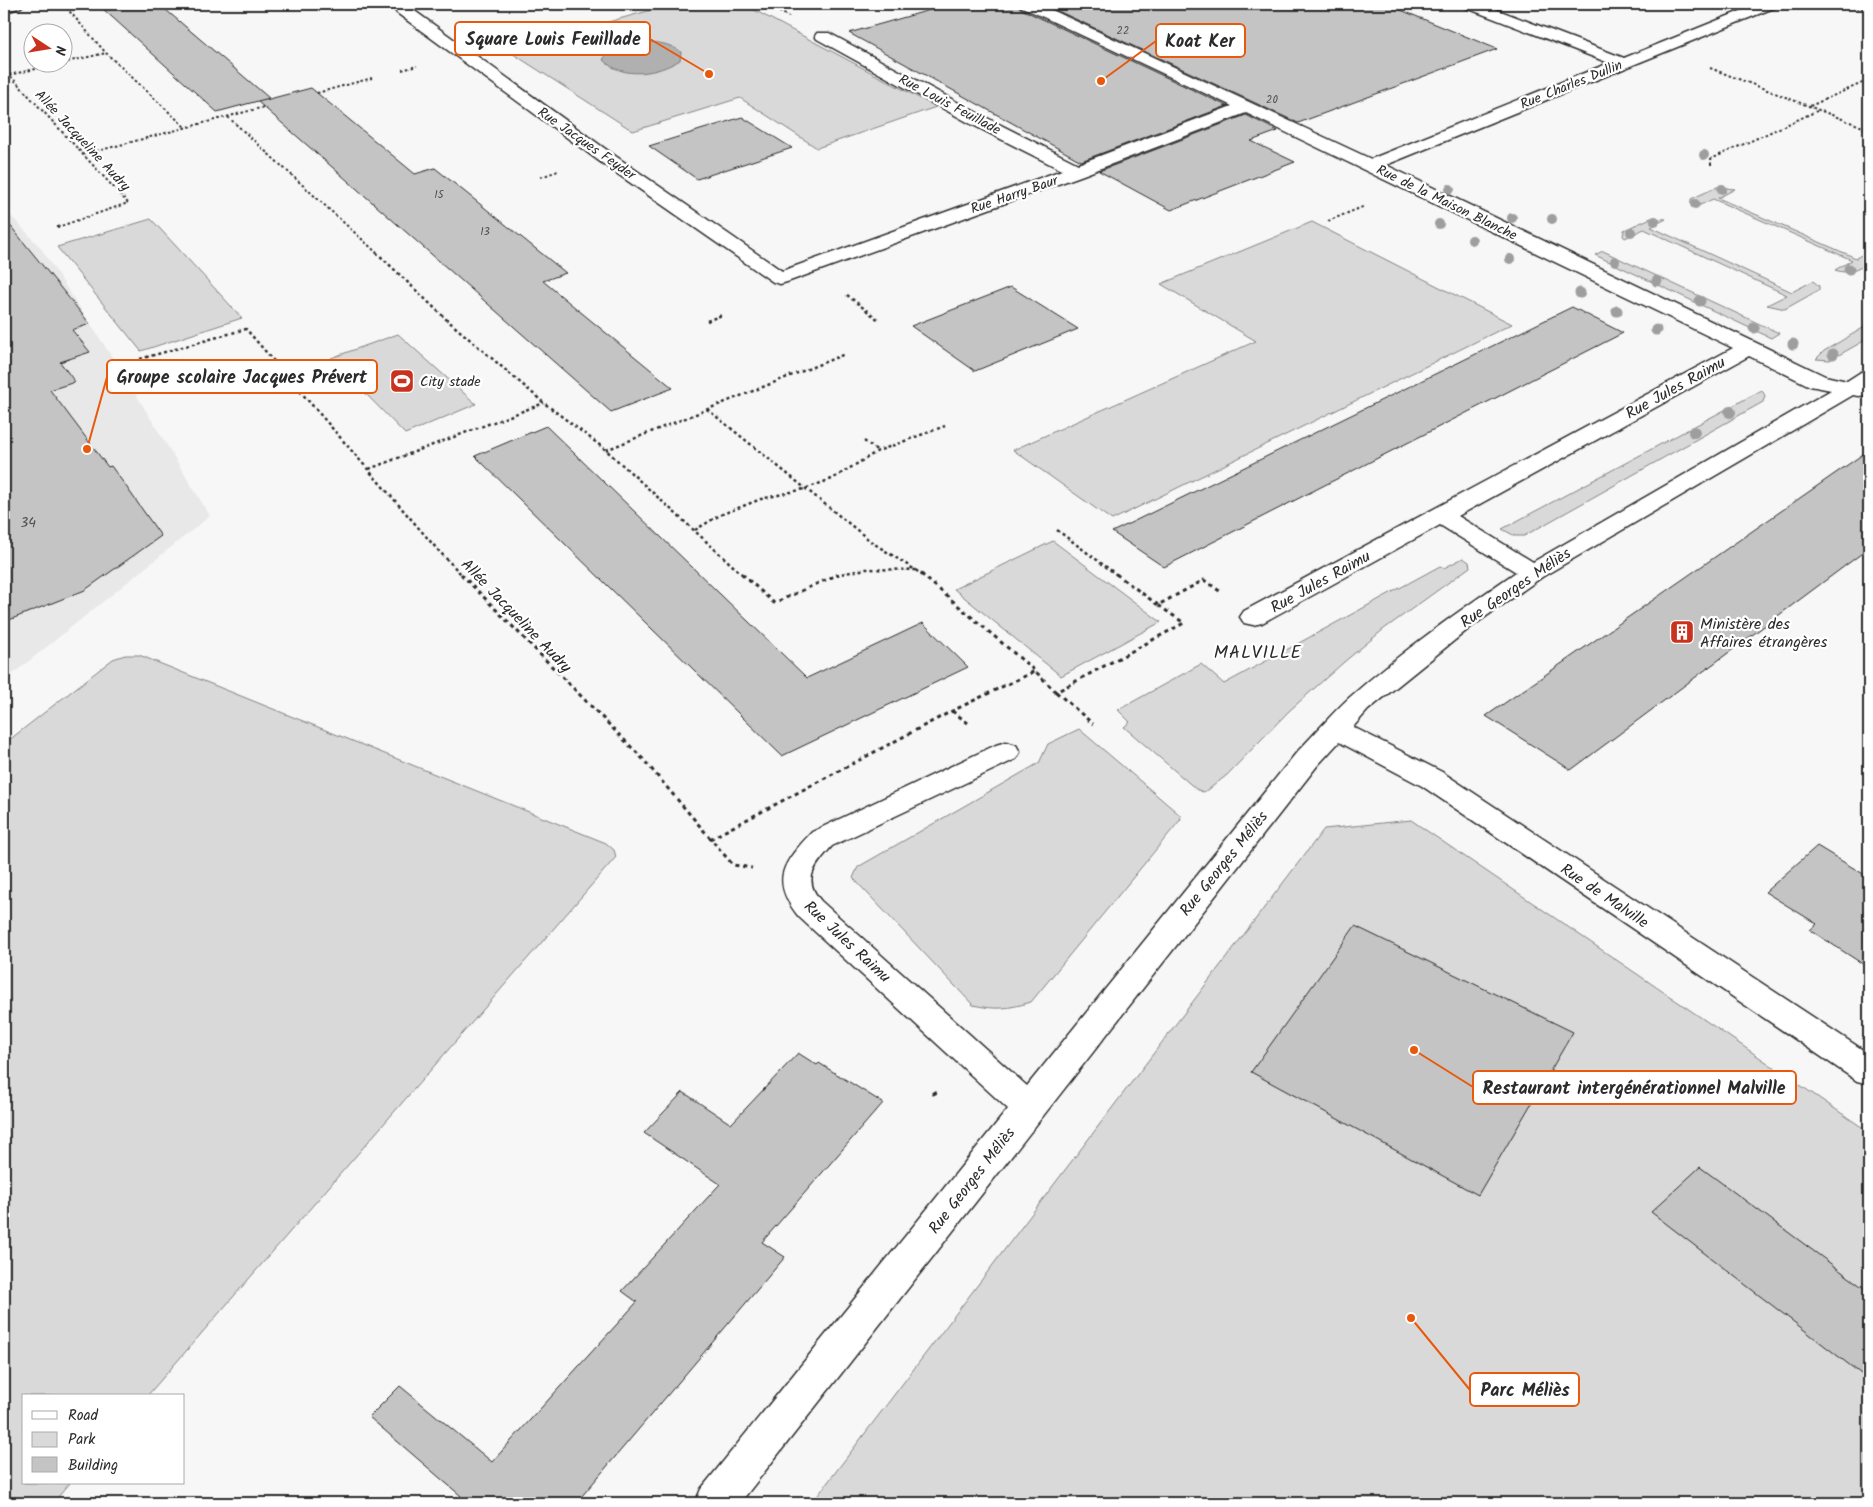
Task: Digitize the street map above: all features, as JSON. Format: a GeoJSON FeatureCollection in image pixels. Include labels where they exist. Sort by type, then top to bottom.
{"type":"FeatureCollection","features":[{"type":"Feature","properties":{"kind":"street"},"geometry":{"type":"LineString","coordinates":[[4,8],[16,4]]}},
{"type":"Feature","properties":{"kind":"street","name":"Rue Jacques Feyder"},"geometry":{"type":"LineString","coordinates":[[398,4],[402,10],[605,157],[780,278]]}},
{"type":"Feature","properties":{"kind":"street","name":"Rue de la Maison Blanche"},"geometry":{"type":"LineString","coordinates":[[1028,4],[1370,165],[1818,381],[1863,386]]}},
{"type":"Feature","properties":{"kind":"street"},"geometry":{"type":"LineString","coordinates":[[1469,4],[1624,63]]}},
{"type":"Feature","properties":{"kind":"street","name":"Rue Charles Dullin"},"geometry":{"type":"LineString","coordinates":[[1370,165],[1772,4]]}},
{"type":"Feature","properties":{"kind":"street","name":"Rue Louis Feuillade"},"geometry":{"type":"LineString","coordinates":[[823,36],[977,120],[1077,171]]}},
{"type":"Feature","properties":{"kind":"street","name":"Rue Harry Baur"},"geometry":{"type":"LineString","coordinates":[[780,278],[1077,171],[1246,107]]}},
{"type":"Feature","properties":{"kind":"street","name":"Rue Jules Raimu"},"geometry":{"type":"LineString","coordinates":[[1253,617],[1748,348]]}},
{"type":"Feature","properties":{"kind":"street","name":"Rue Georges Méliès"},"geometry":{"type":"LineString","coordinates":[[715,1503],[1028,1107],[1307,759],[1360,704],[1404,666],[1462,621],[1533,572],[1863,386]]}},
{"type":"Feature","properties":{"kind":"street"},"geometry":{"type":"LineString","coordinates":[[1440,515],[1533,572]]}},
{"type":"Feature","properties":{"kind":"street","name":"Rue de Malville"},"geometry":{"type":"LineString","coordinates":[[1335,729],[1432,779],[1869,1070]]}},
{"type":"Feature","properties":{"kind":"street"},"geometry":{"type":"LineString","coordinates":[[797,874],[804,860],[822,839],[1006,752]]}},
{"type":"Feature","properties":{"kind":"street","name":"Rue Jules Raimu"},"geometry":{"type":"LineString","coordinates":[[797,874],[797,891],[810,909],[1028,1107]]}},
{"type":"Feature","properties":{"kind":"path"},"geometry":{"type":"LineString","coordinates":[[63,4],[106,53],[185,128]]}},
{"type":"Feature","properties":{"kind":"path"},"geometry":{"type":"LineString","coordinates":[[1847,4],[1869,11]]}},
{"type":"Feature","properties":{"kind":"path"},"geometry":{"type":"LineString","coordinates":[[9,75],[106,53]]}},
{"type":"Feature","properties":{"kind":"path"},"geometry":{"type":"LineString","coordinates":[[1707,67],[1810,106],[1869,131]]}},
{"type":"Feature","properties":{"kind":"path","name":"Allée Jacqueline Audry"},"geometry":{"type":"LineString","coordinates":[[4,69],[128,203],[55,228]]}},
{"type":"Feature","properties":{"kind":"path"},"geometry":{"type":"LineString","coordinates":[[317,93],[372,78]]}},
{"type":"Feature","properties":{"kind":"path"},"geometry":{"type":"LineString","coordinates":[[1810,106],[1869,80]]}},
{"type":"Feature","properties":{"kind":"path"},"geometry":{"type":"LineString","coordinates":[[82,155],[264,107]]}},
{"type":"Feature","properties":{"kind":"path"},"geometry":{"type":"LineString","coordinates":[[1711,165],[1712,160],[1820,110]]}},
{"type":"Feature","properties":{"kind":"path"},"geometry":{"type":"LineString","coordinates":[[228,117],[411,284],[446,319],[544,403],[606,450],[774,603],[840,573],[866,569],[917,570]]}},
{"type":"Feature","properties":{"kind":"path"},"geometry":{"type":"LineString","coordinates":[[1328,221],[1368,204]]}},
{"type":"Feature","properties":{"kind":"path"},"geometry":{"type":"LineString","coordinates":[[845,294],[880,321]]}},
{"type":"Feature","properties":{"kind":"path"},"geometry":{"type":"LineString","coordinates":[[708,321],[722,315]]}},
{"type":"Feature","properties":{"kind":"path","name":"Allée Jacqueline Audry"},"geometry":{"type":"LineString","coordinates":[[140,359],[246,329],[437,549],[642,758],[733,865],[797,874]]}},
{"type":"Feature","properties":{"kind":"path"},"geometry":{"type":"LineString","coordinates":[[606,450],[845,354]]}},
{"type":"Feature","properties":{"kind":"path"},"geometry":{"type":"LineString","coordinates":[[369,470],[544,403]]}},
{"type":"Feature","properties":{"kind":"path"},"geometry":{"type":"LineString","coordinates":[[707,409],[873,543],[917,570],[1035,671],[1093,724]]}},
{"type":"Feature","properties":{"kind":"path"},"geometry":{"type":"LineString","coordinates":[[695,530],[720,515],[761,499],[804,489],[832,479],[878,451],[945,426]]}},
{"type":"Feature","properties":{"kind":"path"},"geometry":{"type":"LineString","coordinates":[[864,441],[878,451]]}},
{"type":"Feature","properties":{"kind":"path"},"geometry":{"type":"LineString","coordinates":[[1056,692],[1184,623],[1057,530]]}},
{"type":"Feature","properties":{"kind":"path","name":"Rue Jules Raimu"},"geometry":{"type":"LineString","coordinates":[[1158,605],[1204,580],[1253,617]]}},
{"type":"Feature","properties":{"kind":"path"},"geometry":{"type":"LineString","coordinates":[[710,839],[952,711],[1035,671]]}},
{"type":"Feature","properties":{"kind":"shaded area"},"geometry":{"type":"Polygon","coordinates":[[[638,42],[671,46],[681,52],[680,60],[662,69],[641,73],[620,70],[603,60],[613,49],[638,42]]]}},
{"type":"Feature","properties":{"kind":"shaded area"},"geometry":{"type":"Polygon","coordinates":[[[4,210],[40,247],[129,383],[210,516],[4,681],[4,210]]]}},
{"type":"Feature","properties":{"kind":"green space"},"geometry":{"type":"Polygon","coordinates":[[[673,4],[743,4],[936,107],[817,148],[740,98],[633,131],[507,50],[673,4]]]}},
{"type":"Feature","properties":{"kind":"green space"},"geometry":{"type":"Polygon","coordinates":[[[1717,187],[1735,189],[1718,198],[1856,258],[1869,251],[1869,263],[1848,272],[1835,270],[1852,260],[1713,199],[1694,208],[1691,206],[1691,199],[1717,187]]]}},
{"type":"Feature","properties":{"kind":"green space"},"geometry":{"type":"Polygon","coordinates":[[[1651,218],[1666,219],[1651,227],[1792,292],[1813,281],[1819,286],[1819,290],[1785,309],[1767,305],[1787,295],[1644,229],[1625,238],[1623,236],[1624,230],[1651,218]]]}},
{"type":"Feature","properties":{"kind":"green space"},"geometry":{"type":"Polygon","coordinates":[[[151,219],[242,318],[141,351],[57,247],[151,219]]]}},
{"type":"Feature","properties":{"kind":"green space"},"geometry":{"type":"Polygon","coordinates":[[[1312,222],[1512,324],[1112,520],[1013,450],[1256,341],[1161,284],[1312,222]]]}},
{"type":"Feature","properties":{"kind":"green space"},"geometry":{"type":"Polygon","coordinates":[[[1603,251],[1779,333],[1771,338],[1595,255],[1603,251]]]}},
{"type":"Feature","properties":{"kind":"green space"},"geometry":{"type":"Polygon","coordinates":[[[1868,325],[1869,338],[1830,360],[1816,359],[1824,351],[1868,325]]]}},
{"type":"Feature","properties":{"kind":"green space","name":"City stade"},"geometry":{"type":"Polygon","coordinates":[[[398,334],[476,404],[405,434],[331,358],[398,334]]]}},
{"type":"Feature","properties":{"kind":"green space"},"geometry":{"type":"Polygon","coordinates":[[[1762,390],[1765,396],[1763,402],[1524,536],[1515,536],[1502,529],[1762,390]]]}},
{"type":"Feature","properties":{"kind":"green space"},"geometry":{"type":"Polygon","coordinates":[[[1053,541],[1161,622],[1061,676],[954,589],[1053,541]]]}},
{"type":"Feature","properties":{"kind":"green space"},"geometry":{"type":"Polygon","coordinates":[[[1463,558],[1469,562],[1470,567],[1384,629],[1344,662],[1289,711],[1227,775],[1208,790],[1203,792],[1196,789],[1124,727],[1130,722],[1118,710],[1201,664],[1224,684],[1440,566],[1444,568],[1463,558]]]}},
{"type":"Feature","properties":{"kind":"green space"},"geometry":{"type":"Polygon","coordinates":[[[125,655],[139,655],[606,843],[614,850],[616,857],[149,1394],[22,1394],[22,1484],[69,1484],[53,1503],[4,1503],[4,744],[113,659],[125,655]]]}},
{"type":"Feature","properties":{"kind":"green space"},"geometry":{"type":"Polygon","coordinates":[[[1079,729],[1180,815],[1181,819],[1031,1002],[1002,1008],[973,1005],[853,878],[858,867],[1039,763],[1048,744],[1079,729]]]}},
{"type":"Feature","properties":{"kind":"green space"},"geometry":{"type":"Polygon","coordinates":[[[1411,820],[1869,1132],[1869,1503],[812,1503],[1324,829],[1411,820]]]}},
{"type":"Feature","properties":{"kind":"building"},"geometry":{"type":"Polygon","coordinates":[[[106,4],[159,4],[269,98],[217,112],[102,8],[106,4]]]}},
{"type":"Feature","properties":{"kind":"building"},"geometry":{"type":"Polygon","coordinates":[[[951,4],[1017,4],[1021,9],[1227,106],[1081,161],[849,33],[951,4]]]}},
{"type":"Feature","properties":{"kind":"building"},"geometry":{"type":"Polygon","coordinates":[[[1043,4],[1386,4],[1497,49],[1298,123],[1043,4]]]}},
{"type":"Feature","properties":{"kind":"building"},"geometry":{"type":"Polygon","coordinates":[[[311,88],[415,174],[435,168],[566,273],[543,281],[673,388],[611,412],[258,102],[311,88]]]}},
{"type":"Feature","properties":{"kind":"building"},"geometry":{"type":"Polygon","coordinates":[[[1246,115],[1278,131],[1251,141],[1295,162],[1171,210],[1099,171],[1246,115]]]}},
{"type":"Feature","properties":{"kind":"building"},"geometry":{"type":"Polygon","coordinates":[[[742,117],[792,148],[697,179],[649,146],[742,117]]]}},
{"type":"Feature","properties":{"kind":"building"},"geometry":{"type":"Polygon","coordinates":[[[4,218],[90,324],[72,330],[90,352],[60,362],[75,382],[50,390],[108,467],[111,466],[161,536],[85,590],[4,622],[4,218]]]}},
{"type":"Feature","properties":{"kind":"building"},"geometry":{"type":"Polygon","coordinates":[[[1011,287],[1078,329],[975,371],[911,326],[1011,287]]]}},
{"type":"Feature","properties":{"kind":"building"},"geometry":{"type":"Polygon","coordinates":[[[1572,307],[1623,333],[1164,567],[1112,532],[1572,307]]]}},
{"type":"Feature","properties":{"kind":"building"},"geometry":{"type":"Polygon","coordinates":[[[546,426],[807,678],[923,623],[968,667],[782,756],[475,456],[546,426]]]}},
{"type":"Feature","properties":{"kind":"building","name":"Ministère des Affaires étrangères"},"geometry":{"type":"Polygon","coordinates":[[[1869,450],[1869,548],[1571,770],[1486,716],[1869,450]]]}},
{"type":"Feature","properties":{"kind":"building"},"geometry":{"type":"Polygon","coordinates":[[[1817,846],[1865,875],[1869,871],[1869,968],[1810,930],[1817,924],[1765,892],[1817,846]]]}},
{"type":"Feature","properties":{"kind":"building"},"geometry":{"type":"Polygon","coordinates":[[[1355,926],[1573,1032],[1478,1195],[1251,1072],[1355,926]]]}},
{"type":"Feature","properties":{"kind":"building"},"geometry":{"type":"Polygon","coordinates":[[[798,1053],[817,1065],[819,1063],[883,1103],[762,1242],[785,1257],[576,1503],[454,1503],[461,1496],[369,1417],[400,1386],[492,1462],[637,1302],[622,1291],[720,1184],[644,1133],[683,1092],[731,1124],[798,1053]]]}},
{"type":"Feature","properties":{"kind":"building"},"geometry":{"type":"Polygon","coordinates":[[[1700,1167],[1869,1292],[1869,1380],[1651,1212],[1700,1167]]]}},
{"type":"Feature","properties":{"kind":"place","name":"Square Louis Feuillade"},"geometry":{"type":"Point","coordinates":[709,74]}},
{"type":"Feature","properties":{"kind":"place","name":"Koat Ker"},"geometry":{"type":"Point","coordinates":[1101,81]}},
{"type":"Feature","properties":{"kind":"place","name":"City stade"},"geometry":{"type":"Point","coordinates":[402,381]}},
{"type":"Feature","properties":{"kind":"place","name":"Groupe scolaire Jacques Prévert"},"geometry":{"type":"Point","coordinates":[87,449]}},
{"type":"Feature","properties":{"kind":"place","name":"Ministère des Affaires étrangères"},"geometry":{"type":"Point","coordinates":[1682,632]}},
{"type":"Feature","properties":{"kind":"place","name":"Restaurant intergénérationnel Malville"},"geometry":{"type":"Point","coordinates":[1414,1050]}},
{"type":"Feature","properties":{"kind":"place","name":"Parc Méliès"},"geometry":{"type":"Point","coordinates":[1411,1318]}},
{"type":"Feature","properties":{"kind":"district","name":"MALVILLE"},"geometry":{"type":"Point","coordinates":[1258,652]}}]}
